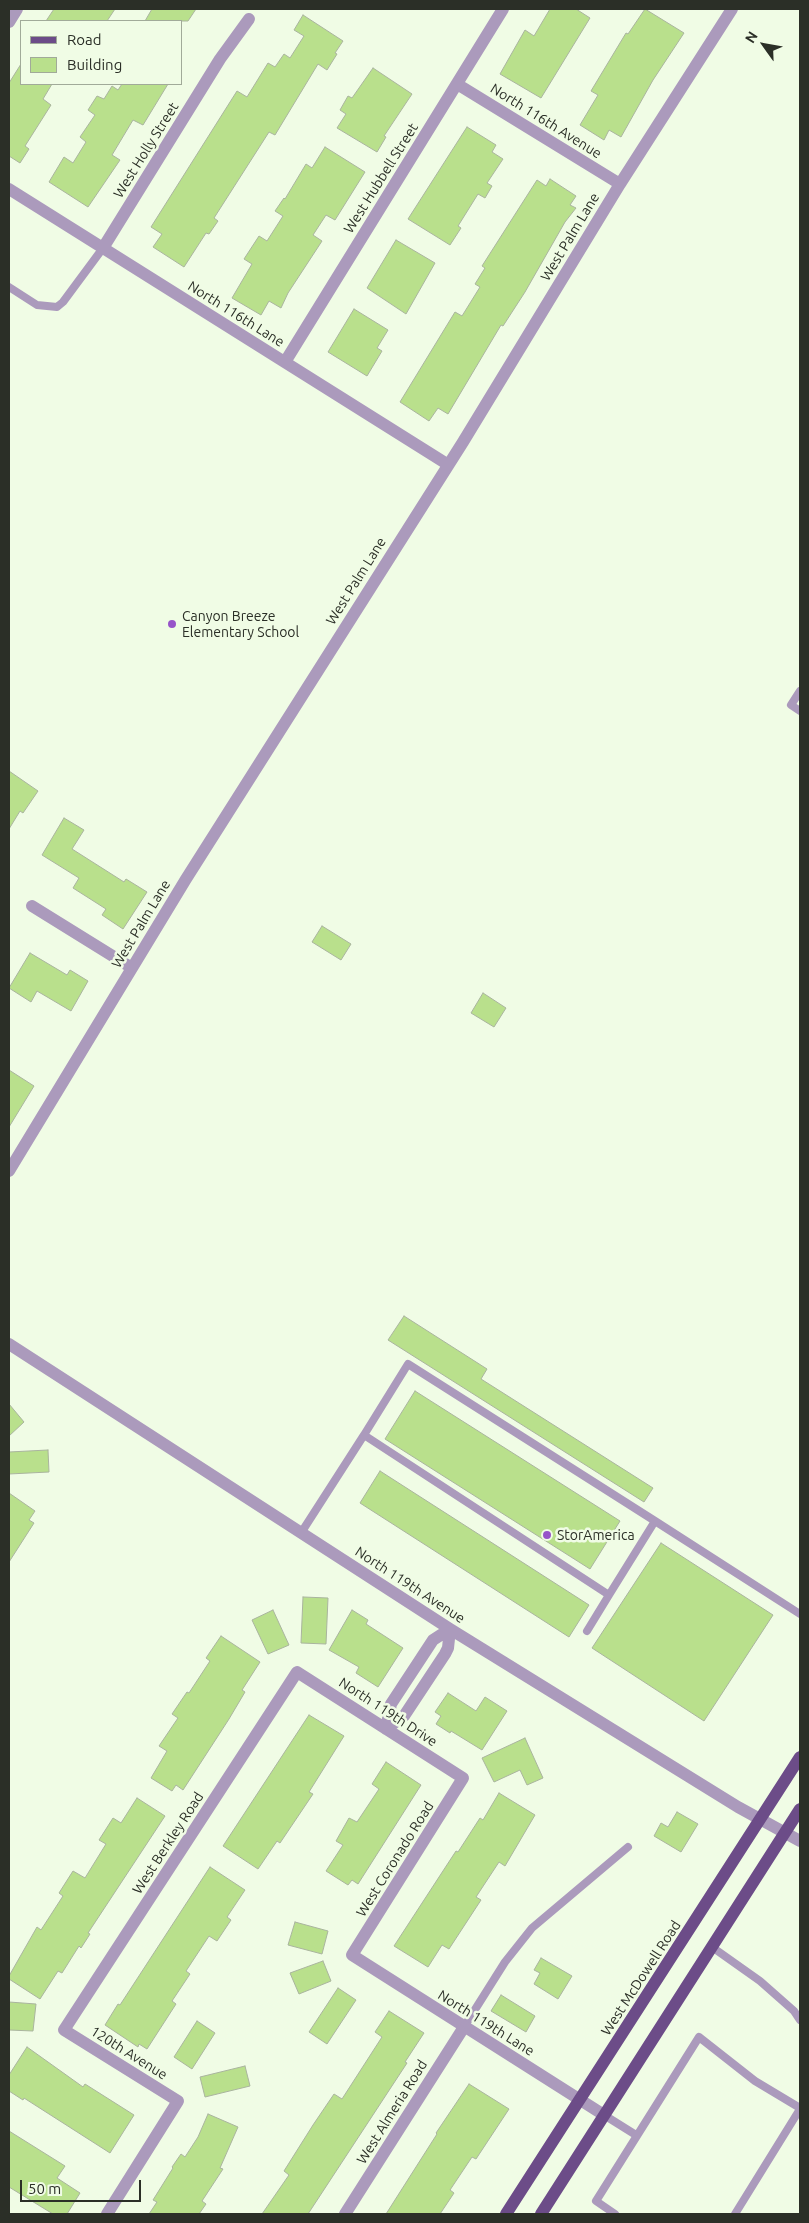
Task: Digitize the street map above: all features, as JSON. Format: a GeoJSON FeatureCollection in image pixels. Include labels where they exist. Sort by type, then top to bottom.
{"type":"FeatureCollection","features":[{"type":"Feature","properties":{"kind":"main road","name":"West McDowell Road"},"geometry":{"type":"LineString","coordinates":[[506,2214],[761,1821],[800,1757]]}},
{"type":"Feature","properties":{"kind":"main road"},"geometry":{"type":"LineString","coordinates":[[541,2214],[800,1809]]}},
{"type":"Feature","properties":{"kind":"street"},"geometry":{"type":"LineString","coordinates":[[9,22],[17,9]]}},
{"type":"Feature","properties":{"kind":"street","name":"West Hubbell Street"},"geometry":{"type":"LineString","coordinates":[[285,362],[503,9]]}},
{"type":"Feature","properties":{"kind":"street","name":"West Palm Lane"},"geometry":{"type":"LineString","coordinates":[[10,1165],[620,184],[732,9]]}},
{"type":"Feature","properties":{"kind":"street","name":"West Holly Street"},"geometry":{"type":"LineString","coordinates":[[103,248],[220,59],[249,18]]}},
{"type":"Feature","properties":{"kind":"street","name":"North 116th Avenue"},"geometry":{"type":"LineString","coordinates":[[457,84],[620,184]]}},
{"type":"Feature","properties":{"kind":"street","name":"North 116th Lane"},"geometry":{"type":"LineString","coordinates":[[9,189],[447,464]]}},
{"type":"Feature","properties":{"kind":"street"},"geometry":{"type":"LineString","coordinates":[[32,906],[132,968]]}},
{"type":"Feature","properties":{"kind":"street","name":"North 119th Avenue"},"geometry":{"type":"LineString","coordinates":[[9,1344],[450,1629],[761,1821],[800,1841]]}},
{"type":"Feature","properties":{"kind":"street"},"geometry":{"type":"LineString","coordinates":[[386,1729],[391,1704],[433,1640],[450,1629]]}},
{"type":"Feature","properties":{"kind":"street"},"geometry":{"type":"LineString","coordinates":[[386,1729],[404,1716],[445,1654],[448,1648],[450,1629]]}},
{"type":"Feature","properties":{"kind":"street","name":"North 119th Drive"},"geometry":{"type":"LineString","coordinates":[[297,1672],[463,1778]]}},
{"type":"Feature","properties":{"kind":"street","name":"West Berkley Road"},"geometry":{"type":"LineString","coordinates":[[64,2030],[297,1672]]}},
{"type":"Feature","properties":{"kind":"street","name":"West Coronado Road"},"geometry":{"type":"LineString","coordinates":[[352,1955],[463,1778]]}},
{"type":"Feature","properties":{"kind":"street","name":"North 119th Lane"},"geometry":{"type":"LineString","coordinates":[[352,1955],[604,2115]]}},
{"type":"Feature","properties":{"kind":"street","name":"West Almeria Road"},"geometry":{"type":"LineString","coordinates":[[345,2214],[464,2026]]}},
{"type":"Feature","properties":{"kind":"street","name":"120th Avenue"},"geometry":{"type":"LineString","coordinates":[[64,2030],[178,2101],[107,2214]]}},
{"type":"Feature","properties":{"kind":"lane"},"geometry":{"type":"LineString","coordinates":[[9,287],[37,305],[57,307],[64,302],[103,248]]}},
{"type":"Feature","properties":{"kind":"lane"},"geometry":{"type":"LineString","coordinates":[[800,691],[791,705],[800,711]]}},
{"type":"Feature","properties":{"kind":"lane"},"geometry":{"type":"LineString","coordinates":[[301,1533],[408,1364],[800,1614]]}},
{"type":"Feature","properties":{"kind":"lane"},"geometry":{"type":"LineString","coordinates":[[364,1435],[609,1595]]}},
{"type":"Feature","properties":{"kind":"lane"},"geometry":{"type":"LineString","coordinates":[[587,1631],[654,1521]]}},
{"type":"Feature","properties":{"kind":"lane"},"geometry":{"type":"LineString","coordinates":[[464,2026],[505,1962],[532,1928],[628,1847]]}},
{"type":"Feature","properties":{"kind":"lane"},"geometry":{"type":"LineString","coordinates":[[712,1947],[760,1981],[794,2011],[800,2020]]}},
{"type":"Feature","properties":{"kind":"lane"},"geometry":{"type":"LineString","coordinates":[[615,2214],[596,2201],[636,2135],[700,2037],[755,2081],[800,2109],[735,2214]]}},
{"type":"Feature","properties":{"kind":"lane"},"geometry":{"type":"LineString","coordinates":[[604,2115],[636,2135]]}},
{"type":"Feature","properties":{"kind":"building"},"geometry":{"type":"Polygon","coordinates":[[[54,9],[115,9],[108,20],[47,20],[54,9]]]}},
{"type":"Feature","properties":{"kind":"building"},"geometry":{"type":"Polygon","coordinates":[[[152,9],[196,9],[188,21],[146,20],[152,9]]]}},
{"type":"Feature","properties":{"kind":"building"},"geometry":{"type":"Polygon","coordinates":[[[550,9],[576,9],[590,18],[541,98],[500,74],[525,30],[534,36],[550,9]]]}},
{"type":"Feature","properties":{"kind":"building"},"geometry":{"type":"Polygon","coordinates":[[[645,9],[684,33],[653,80],[621,137],[609,130],[604,140],[580,125],[598,95],[591,91],[626,33],[628,34],[645,9]]]}},
{"type":"Feature","properties":{"kind":"building"},"geometry":{"type":"Polygon","coordinates":[[[303,15],[343,41],[335,53],[337,54],[327,70],[318,64],[275,135],[269,132],[214,218],[218,221],[209,234],[206,233],[184,267],[153,247],[162,234],[151,227],[237,91],[247,97],[268,63],[275,67],[284,54],[290,58],[304,36],[294,30],[303,15]]]}},
{"type":"Feature","properties":{"kind":"building"},"geometry":{"type":"Polygon","coordinates":[[[20,66],[20,85],[51,85],[43,99],[51,105],[25,146],[29,149],[20,163],[9,156],[9,83],[20,66]]]}},
{"type":"Feature","properties":{"kind":"building"},"geometry":{"type":"Polygon","coordinates":[[[373,68],[412,94],[384,136],[386,137],[377,152],[337,128],[346,114],[340,110],[348,96],[352,98],[373,68]]]}},
{"type":"Feature","properties":{"kind":"building"},"geometry":{"type":"Polygon","coordinates":[[[121,85],[167,85],[143,125],[133,120],[112,155],[120,160],[88,207],[49,182],[64,157],[73,163],[86,142],[80,137],[95,115],[88,110],[97,96],[104,99],[112,86],[118,90],[121,85]]]}},
{"type":"Feature","properties":{"kind":"building"},"geometry":{"type":"Polygon","coordinates":[[[467,127],[496,145],[492,152],[503,159],[487,183],[492,186],[485,198],[478,194],[458,226],[461,228],[450,245],[408,219],[467,127]]]}},
{"type":"Feature","properties":{"kind":"building"},"geometry":{"type":"Polygon","coordinates":[[[325,147],[365,172],[335,220],[326,215],[313,235],[322,241],[288,293],[281,308],[269,301],[261,315],[232,298],[252,264],[244,259],[259,236],[267,241],[283,216],[275,211],[285,199],[306,164],[312,168],[325,147]]]}},
{"type":"Feature","properties":{"kind":"building"},"geometry":{"type":"Polygon","coordinates":[[[550,179],[576,196],[570,205],[576,208],[565,222],[525,292],[503,326],[501,325],[448,414],[438,408],[429,421],[400,402],[455,312],[462,316],[480,287],[475,284],[485,268],[482,266],[537,180],[546,186],[550,179]]]}},
{"type":"Feature","properties":{"kind":"building"},"geometry":{"type":"Polygon","coordinates":[[[396,240],[435,263],[406,314],[367,288],[396,240]]]}},
{"type":"Feature","properties":{"kind":"building"},"geometry":{"type":"Polygon","coordinates":[[[354,309],[388,330],[377,348],[382,351],[367,376],[328,352],[354,309]]]}},
{"type":"Feature","properties":{"kind":"building"},"geometry":{"type":"Polygon","coordinates":[[[9,771],[38,791],[23,813],[20,811],[9,829],[9,771]]]}},
{"type":"Feature","properties":{"kind":"building"},"geometry":{"type":"Polygon","coordinates":[[[64,818],[84,830],[72,849],[124,882],[126,879],[147,892],[123,929],[102,915],[106,909],[73,888],[79,878],[42,855],[64,818]]]}},
{"type":"Feature","properties":{"kind":"building"},"geometry":{"type":"Polygon","coordinates":[[[322,926],[351,944],[341,960],[312,942],[322,926]]]}},
{"type":"Feature","properties":{"kind":"building"},"geometry":{"type":"Polygon","coordinates":[[[30,953],[67,975],[70,970],[88,981],[71,1011],[37,991],[31,1002],[9,988],[30,953]]]}},
{"type":"Feature","properties":{"kind":"building"},"geometry":{"type":"Polygon","coordinates":[[[483,993],[506,1008],[494,1027],[471,1013],[483,993]]]}},
{"type":"Feature","properties":{"kind":"building"},"geometry":{"type":"Polygon","coordinates":[[[9,1070],[34,1086],[9,1127],[9,1070]]]}},
{"type":"Feature","properties":{"kind":"building"},"geometry":{"type":"Polygon","coordinates":[[[404,1316],[487,1369],[481,1379],[653,1488],[644,1502],[388,1340],[404,1316]]]}},
{"type":"Feature","properties":{"kind":"building"},"geometry":{"type":"Polygon","coordinates":[[[415,1391],[620,1521],[590,1569],[385,1439],[415,1391]]]}},
{"type":"Feature","properties":{"kind":"building"},"geometry":{"type":"Polygon","coordinates":[[[9,1404],[24,1422],[9,1436],[9,1404]]]}},
{"type":"Feature","properties":{"kind":"building"},"geometry":{"type":"Polygon","coordinates":[[[48,1450],[49,1472],[9,1474],[9,1452],[48,1450]]]}},
{"type":"Feature","properties":{"kind":"building"},"geometry":{"type":"Polygon","coordinates":[[[380,1471],[589,1605],[569,1637],[360,1503],[380,1471]]]}},
{"type":"Feature","properties":{"kind":"building"},"geometry":{"type":"Polygon","coordinates":[[[9,1493],[35,1511],[29,1520],[34,1523],[9,1562],[9,1493]]]}},
{"type":"Feature","properties":{"kind":"building"},"geometry":{"type":"Polygon","coordinates":[[[661,1543],[773,1615],[704,1721],[592,1648],[661,1543]]]}},
{"type":"Feature","properties":{"kind":"building"},"geometry":{"type":"Polygon","coordinates":[[[303,1597],[328,1598],[326,1644],[301,1643],[303,1597]]]}},
{"type":"Feature","properties":{"kind":"building"},"geometry":{"type":"Polygon","coordinates":[[[273,1610],[289,1645],[268,1654],[252,1620],[273,1610]]]}},
{"type":"Feature","properties":{"kind":"building"},"geometry":{"type":"Polygon","coordinates":[[[352,1610],[368,1620],[366,1624],[403,1648],[378,1687],[356,1673],[359,1667],[329,1650],[352,1610]]]}},
{"type":"Feature","properties":{"kind":"building"},"geometry":{"type":"Polygon","coordinates":[[[221,1636],[260,1662],[242,1690],[245,1692],[229,1719],[183,1790],[176,1785],[172,1791],[151,1778],[167,1751],[159,1746],[178,1718],[172,1714],[187,1692],[189,1693],[210,1661],[206,1658],[221,1636]]]}},
{"type":"Feature","properties":{"kind":"building"},"geometry":{"type":"Polygon","coordinates":[[[448,1693],[476,1711],[485,1697],[507,1711],[482,1750],[436,1724],[441,1716],[435,1712],[448,1693]]]}},
{"type":"Feature","properties":{"kind":"building"},"geometry":{"type":"Polygon","coordinates":[[[309,1715],[344,1736],[309,1792],[313,1794],[280,1843],[277,1841],[258,1869],[223,1846],[309,1715]]]}},
{"type":"Feature","properties":{"kind":"building"},"geometry":{"type":"Polygon","coordinates":[[[525,1738],[543,1778],[527,1785],[520,1770],[494,1782],[482,1758],[525,1738]]]}},
{"type":"Feature","properties":{"kind":"building"},"geometry":{"type":"Polygon","coordinates":[[[386,1762],[421,1785],[358,1884],[352,1880],[348,1885],[326,1871],[343,1845],[336,1841],[349,1818],[357,1822],[379,1789],[372,1784],[386,1762]]]}},
{"type":"Feature","properties":{"kind":"building"},"geometry":{"type":"Polygon","coordinates":[[[499,1793],[535,1815],[505,1866],[499,1862],[476,1897],[481,1900],[449,1949],[442,1945],[428,1967],[394,1946],[456,1851],[458,1852],[480,1818],[483,1820],[499,1793]]]}},
{"type":"Feature","properties":{"kind":"building"},"geometry":{"type":"Polygon","coordinates":[[[137,1798],[165,1816],[88,1933],[90,1934],[81,1948],[79,1946],[62,1973],[58,1971],[40,1999],[9,1979],[9,1976],[37,1927],[41,1930],[63,1896],[59,1893],[73,1871],[85,1878],[106,1844],[99,1840],[113,1818],[121,1823],[137,1798]]]}},
{"type":"Feature","properties":{"kind":"building"},"geometry":{"type":"Polygon","coordinates":[[[677,1812],[698,1824],[681,1852],[654,1836],[661,1823],[668,1827],[677,1812]]]}},
{"type":"Feature","properties":{"kind":"building"},"geometry":{"type":"Polygon","coordinates":[[[210,1867],[245,1890],[227,1917],[231,1920],[217,1941],[209,1936],[186,1971],[190,1974],[172,2001],[176,2004],[147,2049],[139,2044],[138,2047],[105,2025],[210,1867]]]}},
{"type":"Feature","properties":{"kind":"building"},"geometry":{"type":"Polygon","coordinates":[[[295,1922],[328,1931],[322,1954],[288,1945],[295,1922]]]}},
{"type":"Feature","properties":{"kind":"building"},"geometry":{"type":"Polygon","coordinates":[[[541,1958],[572,1976],[558,1999],[534,1984],[540,1973],[534,1970],[541,1958]]]}},
{"type":"Feature","properties":{"kind":"building"},"geometry":{"type":"Polygon","coordinates":[[[323,1961],[331,1981],[299,1994],[290,1973],[323,1961]]]}},
{"type":"Feature","properties":{"kind":"building"},"geometry":{"type":"Polygon","coordinates":[[[338,1988],[356,2000],[327,2044],[309,2032],[338,1988]]]}},
{"type":"Feature","properties":{"kind":"building"},"geometry":{"type":"Polygon","coordinates":[[[501,1995],[535,2016],[526,2032],[491,2011],[501,1995]]]}},
{"type":"Feature","properties":{"kind":"building"},"geometry":{"type":"Polygon","coordinates":[[[9,2002],[36,2004],[33,2031],[9,2030],[9,2002]]]}},
{"type":"Feature","properties":{"kind":"building"},"geometry":{"type":"Polygon","coordinates":[[[389,2011],[424,2033],[405,2062],[407,2063],[308,2214],[262,2214],[289,2175],[284,2171],[334,2094],[342,2099],[382,2037],[375,2032],[389,2011]]]}},
{"type":"Feature","properties":{"kind":"building"},"geometry":{"type":"Polygon","coordinates":[[[197,2021],[215,2033],[192,2069],[174,2057],[197,2021]]]}},
{"type":"Feature","properties":{"kind":"building"},"geometry":{"type":"Polygon","coordinates":[[[27,2047],[83,2087],[85,2084],[134,2115],[110,2153],[24,2098],[23,2100],[9,2091],[9,2075],[27,2047]]]}},
{"type":"Feature","properties":{"kind":"building"},"geometry":{"type":"Polygon","coordinates":[[[245,2066],[250,2086],[205,2097],[200,2077],[245,2066]]]}},
{"type":"Feature","properties":{"kind":"building"},"geometry":{"type":"Polygon","coordinates":[[[469,2084],[509,2109],[476,2159],[472,2157],[450,2190],[454,2193],[440,2214],[386,2214],[436,2133],[469,2084]]]}},
{"type":"Feature","properties":{"kind":"building"},"geometry":{"type":"Polygon","coordinates":[[[208,2114],[238,2127],[220,2168],[223,2169],[202,2201],[206,2204],[199,2214],[149,2214],[157,2202],[153,2200],[172,2167],[181,2154],[185,2157],[198,2137],[208,2114]]]}},
{"type":"Feature","properties":{"kind":"building"},"geometry":{"type":"Polygon","coordinates":[[[9,2131],[65,2166],[57,2178],[80,2193],[67,2214],[53,2214],[9,2187],[9,2131]]]}},
{"type":"Feature","properties":{"kind":"place","name":"Canyon Breeze Elementary School"},"geometry":{"type":"Point","coordinates":[172,624]}},
{"type":"Feature","properties":{"kind":"place","name":"StorAmerica"},"geometry":{"type":"Point","coordinates":[547,1535]}}]}
